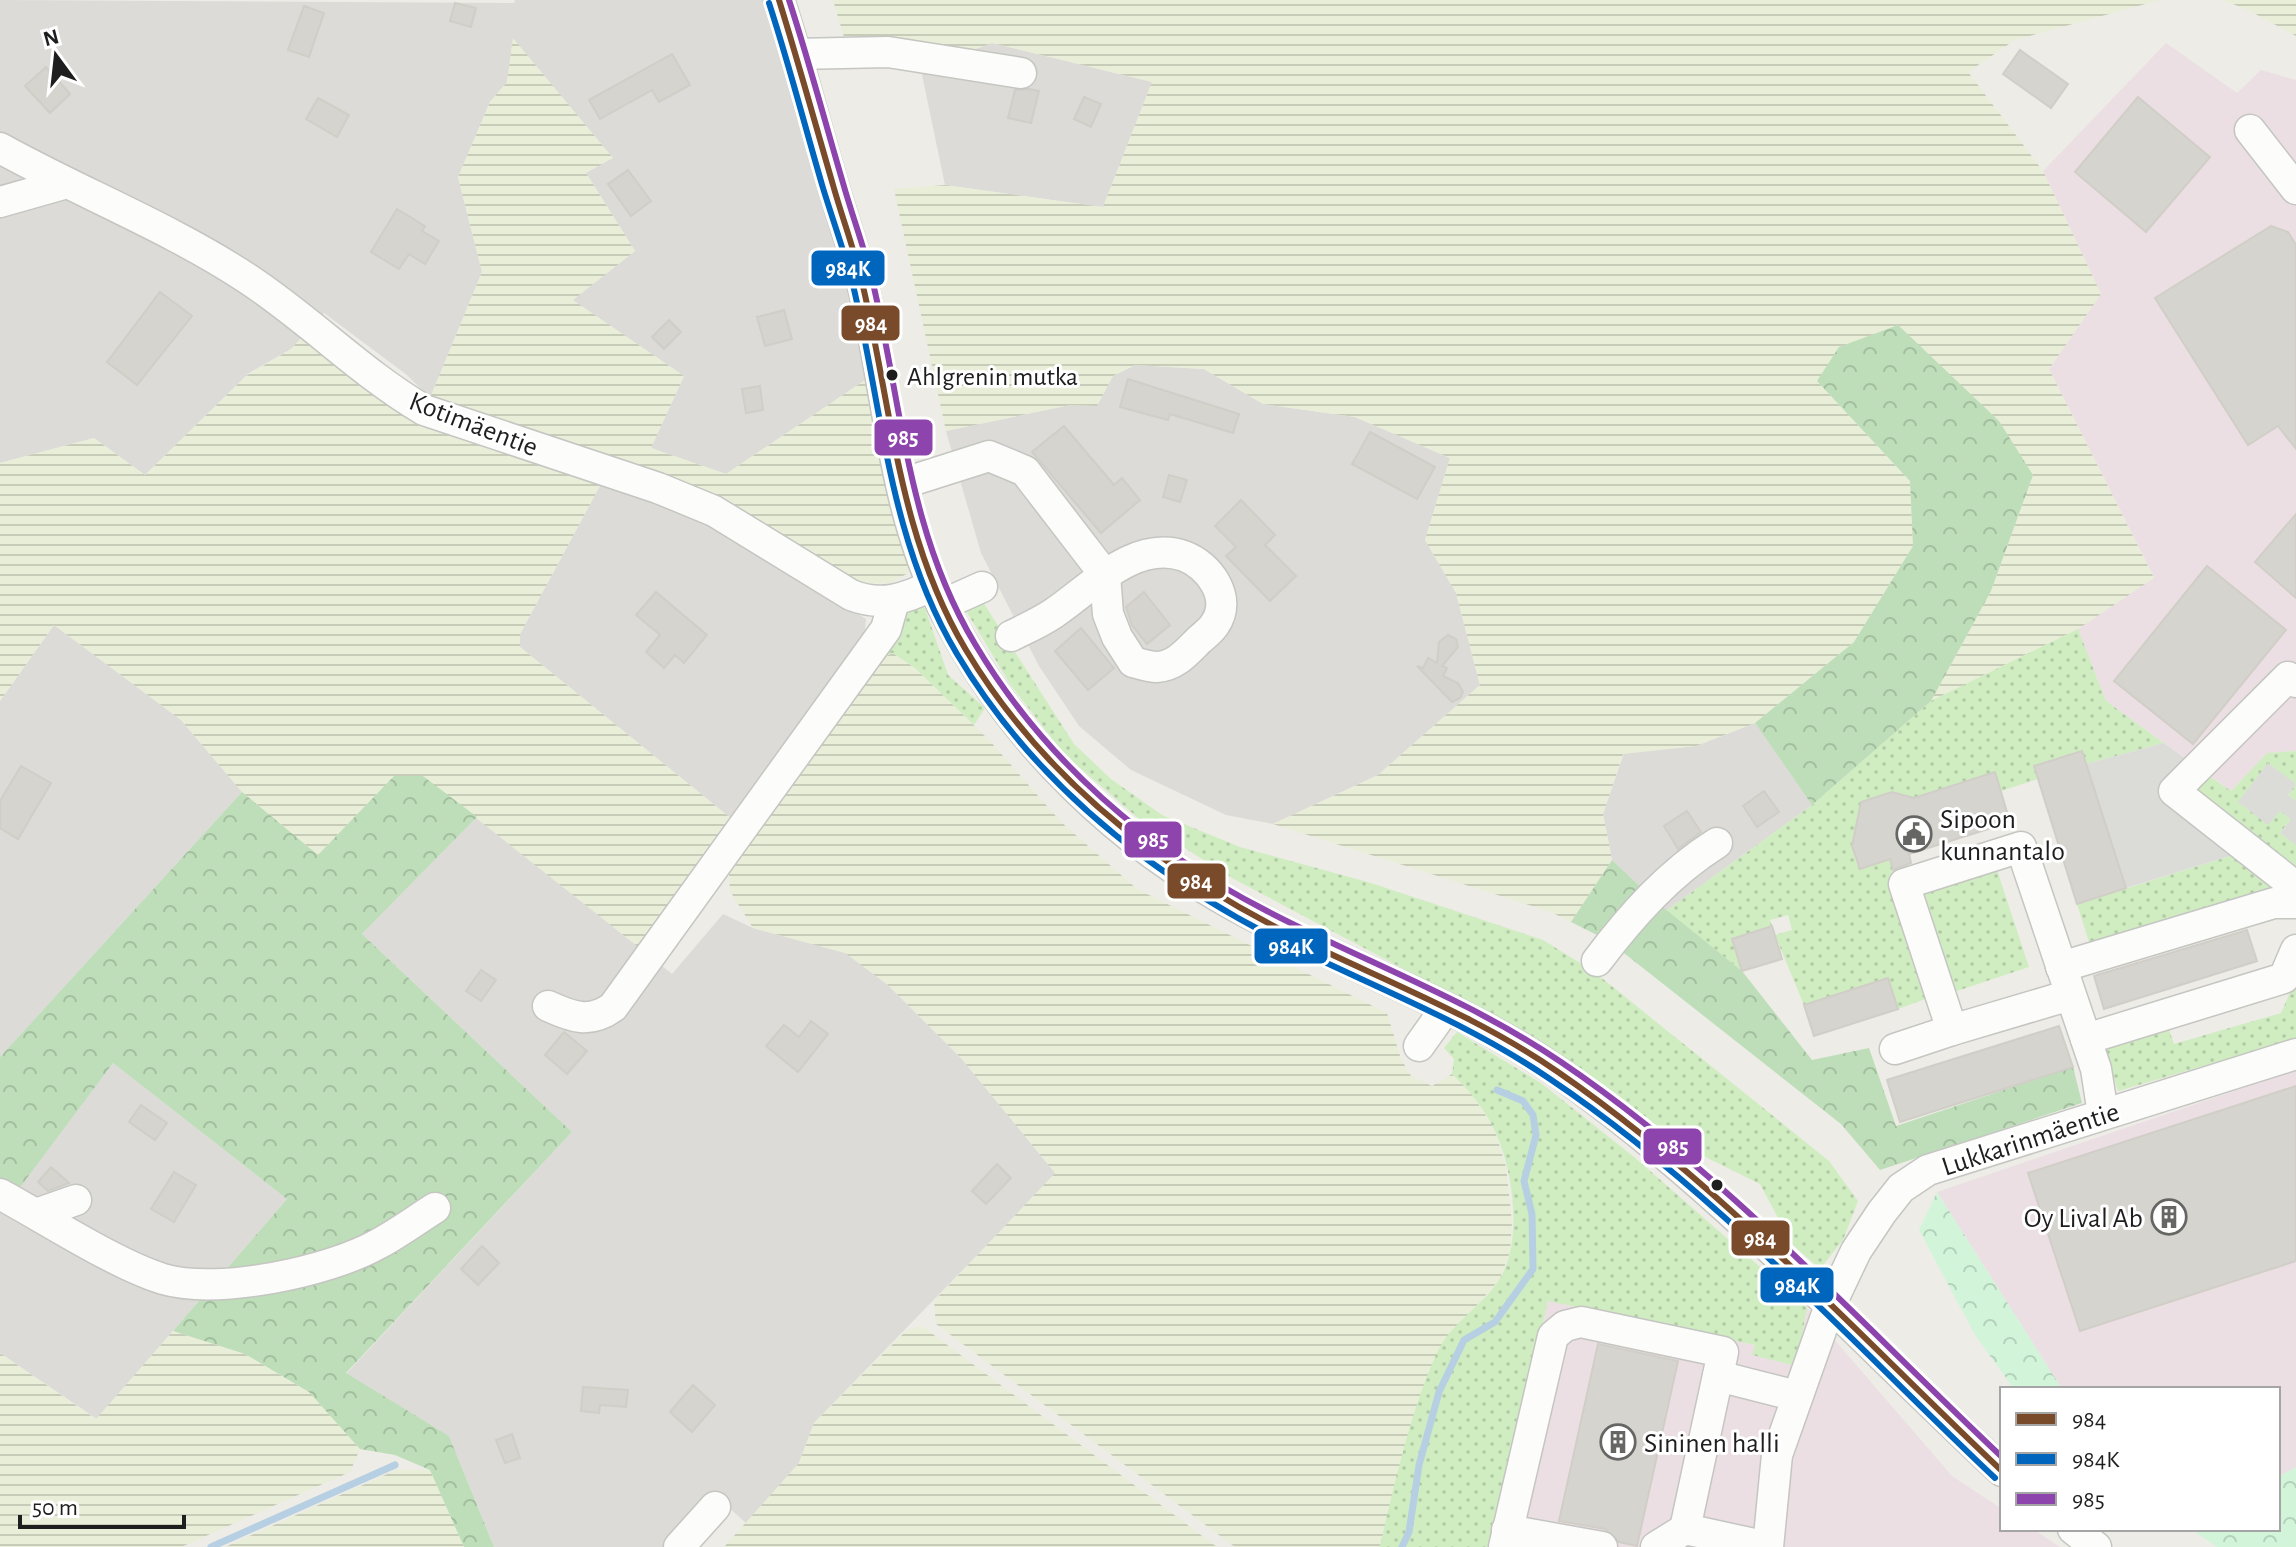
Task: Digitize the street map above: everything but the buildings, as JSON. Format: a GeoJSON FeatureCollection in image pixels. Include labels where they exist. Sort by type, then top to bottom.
{"type":"FeatureCollection","features":[{"type":"Feature","properties":{"kind":"street"},"geometry":{"type":"LineString","coordinates":[[779,0],[862,281],[901,484],[938,595],[975,664],[1034,745],[1126,833],[1219,897],[1446,1008],[1552,1068],[1614,1113],[1743,1225],[2000,1469]]}},
{"type":"Feature","properties":{"kind":"street"},"geometry":{"type":"LineString","coordinates":[[796,54],[888,52],[1021,73]]}},
{"type":"Feature","properties":{"kind":"street"},"geometry":{"type":"LineString","coordinates":[[2250,130],[2296,189]]}},
{"type":"Feature","properties":{"kind":"street","name":"Kotimäentie"},"geometry":{"type":"LineString","coordinates":[[0,148],[246,277],[302,317],[390,390],[424,410],[672,493],[714,511],[851,595],[870,603],[982,587]]}},
{"type":"Feature","properties":{"kind":"street"},"geometry":{"type":"LineString","coordinates":[[0,202],[67,183]]}},
{"type":"Feature","properties":{"kind":"street"},"geometry":{"type":"LineString","coordinates":[[901,484],[989,456],[1025,471],[1105,575],[1051,615],[1011,636]]}},
{"type":"Feature","properties":{"kind":"street"},"geometry":{"type":"LineString","coordinates":[[548,1006],[571,1016],[589,1018],[600,1017],[613,1007],[886,629],[894,601]]}},
{"type":"Feature","properties":{"kind":"street"},"geometry":{"type":"LineString","coordinates":[[2296,682],[2288,677],[2174,791],[2296,887]]}},
{"type":"Feature","properties":{"kind":"street"},"geometry":{"type":"LineString","coordinates":[[1597,961],[1632,915],[1685,863],[1717,843]]}},
{"type":"Feature","properties":{"kind":"street"},"geometry":{"type":"LineString","coordinates":[[1952,1030],[1904,884],[2021,847],[2096,1069],[2103,1114]]}},
{"type":"Feature","properties":{"kind":"street"},"geometry":{"type":"LineString","coordinates":[[2061,967],[2274,903],[2296,903]]}},
{"type":"Feature","properties":{"kind":"street"},"geometry":{"type":"LineString","coordinates":[[2086,1039],[2284,978],[2296,950]]}},
{"type":"Feature","properties":{"kind":"street"},"geometry":{"type":"LineString","coordinates":[[1895,1049],[2070,995]]}},
{"type":"Feature","properties":{"kind":"street"},"geometry":{"type":"LineString","coordinates":[[1419,1046],[1446,1008]]}},
{"type":"Feature","properties":{"kind":"street","name":"Lukkarinmäentie"},"geometry":{"type":"LineString","coordinates":[[1685,1529],[1768,1547],[1777,1455],[1829,1308],[1856,1251],[1901,1188],[1928,1170],[2296,1054]]}},
{"type":"Feature","properties":{"kind":"street"},"geometry":{"type":"LineString","coordinates":[[0,1194],[149,1274],[185,1284],[219,1286],[327,1264],[376,1246],[435,1208]]}},
{"type":"Feature","properties":{"kind":"street"},"geometry":{"type":"LineString","coordinates":[[36,1214],[76,1200]]}},
{"type":"Feature","properties":{"kind":"street"},"geometry":{"type":"LineString","coordinates":[[1602,1547],[1506,1538],[1553,1336],[1565,1326],[1581,1322],[1723,1352],[1685,1529],[1656,1547]]}},
{"type":"Feature","properties":{"kind":"street"},"geometry":{"type":"LineString","coordinates":[[1718,1376],[1797,1396]]}},
{"type":"Feature","properties":{"kind":"street"},"geometry":{"type":"LineString","coordinates":[[679,1547],[715,1507]]}},
{"type":"Feature","properties":{"kind":"street"},"geometry":{"type":"LineString","coordinates":[[2076,1531],[2096,1547]]}},
{"type":"Feature","properties":{"kind":"shaded area"},"geometry":{"type":"Polygon","coordinates":[[[0,0],[514,3],[515,0],[770,0],[853,291],[868,378],[726,474],[651,448],[684,376],[572,300],[635,251],[586,173],[612,157],[513,39],[507,82],[490,102],[458,177],[482,272],[430,398],[407,375],[324,313],[291,349],[249,373],[145,475],[94,438],[0,463],[0,0]]]}},
{"type":"Feature","properties":{"kind":"shaded area"},"geometry":{"type":"Polygon","coordinates":[[[992,43],[1152,82],[1103,207],[945,185],[916,46],[968,51],[992,43]]]}},
{"type":"Feature","properties":{"kind":"shaded area"},"geometry":{"type":"Polygon","coordinates":[[[2166,43],[2237,93],[2261,70],[2296,80],[2296,751],[2267,753],[2231,791],[2106,701],[2078,629],[2154,577],[2049,369],[2101,294],[2043,171],[2166,43]]]}},
{"type":"Feature","properties":{"kind":"shaded area"},"geometry":{"type":"Polygon","coordinates":[[[1135,365],[1204,369],[1263,404],[1355,417],[1450,458],[1425,540],[1456,593],[1480,685],[1378,775],[1273,824],[1226,815],[1131,770],[1079,726],[1039,666],[981,553],[946,431],[1070,405],[1097,406],[1113,376],[1135,365]]]}},
{"type":"Feature","properties":{"kind":"shaded area"},"geometry":{"type":"Polygon","coordinates":[[[601,484],[709,520],[866,619],[863,648],[738,824],[520,647],[520,634],[601,484]]]}},
{"type":"Feature","properties":{"kind":"shaded area"},"geometry":{"type":"Polygon","coordinates":[[[54,625],[181,720],[242,792],[0,1057],[0,701],[54,625]]]}},
{"type":"Feature","properties":{"kind":"shaded area"},"geometry":{"type":"Polygon","coordinates":[[[1755,723],[1812,805],[1666,911],[1612,860],[1603,814],[1624,753],[1696,746],[1755,723]]]}},
{"type":"Feature","properties":{"kind":"shaded area"},"geometry":{"type":"Polygon","coordinates":[[[2164,743],[2202,771],[2189,787],[2233,855],[2126,888],[2086,764],[2164,743]]]}},
{"type":"Feature","properties":{"kind":"shaded area"},"geometry":{"type":"Polygon","coordinates":[[[2268,763],[2296,784],[2288,795],[2296,801],[2296,845],[2280,833],[2291,819],[2280,811],[2268,825],[2238,802],[2268,763]]]}},
{"type":"Feature","properties":{"kind":"shaded area"},"geometry":{"type":"Polygon","coordinates":[[[477,817],[672,974],[723,914],[753,928],[846,953],[888,985],[961,1058],[1056,1174],[814,1423],[799,1463],[746,1523],[716,1496],[664,1547],[494,1547],[449,1436],[346,1374],[572,1132],[362,934],[477,817]]]}},
{"type":"Feature","properties":{"kind":"shaded area"},"geometry":{"type":"Polygon","coordinates":[[[113,1063],[287,1199],[97,1419],[0,1353],[0,1208],[3,1209],[113,1063]]]}},
{"type":"Feature","properties":{"kind":"shaded area"},"geometry":{"type":"Polygon","coordinates":[[[2296,1070],[2296,1467],[2280,1476],[2280,1387],[2061,1387],[1937,1192],[2296,1070]]]}},
{"type":"Feature","properties":{"kind":"shaded area"},"geometry":{"type":"Polygon","coordinates":[[[1548,1301],[1755,1345],[1753,1355],[1796,1365],[1807,1308],[1952,1476],[2000,1508],[2000,1531],[2036,1531],[2060,1547],[1492,1547],[1548,1301]]]}},
{"type":"Feature","properties":{"kind":"green space"},"geometry":{"type":"Polygon","coordinates":[[[833,0],[2160,0],[2015,40],[1968,72],[2043,171],[2101,294],[2049,369],[2154,578],[2078,629],[1931,701],[1991,591],[2033,475],[1817,381],[1910,481],[1913,546],[1854,642],[1755,723],[1696,746],[1623,754],[1603,814],[1612,860],[1571,922],[1551,912],[1273,824],[1378,775],[1480,685],[1456,593],[1425,540],[1450,458],[1355,417],[1263,404],[1204,369],[1135,365],[1113,376],[1097,406],[1070,405],[946,431],[894,189],[945,185],[1103,207],[1152,82],[992,43],[968,52],[844,37],[833,0]]]}},
{"type":"Feature","properties":{"kind":"green space"},"geometry":{"type":"Polygon","coordinates":[[[2223,0],[2296,0],[2296,36],[2250,11],[2223,0]]]}},
{"type":"Feature","properties":{"kind":"green space"},"geometry":{"type":"Polygon","coordinates":[[[513,38],[613,158],[586,173],[635,251],[573,300],[684,376],[651,448],[726,474],[868,378],[912,571],[890,583],[852,584],[430,398],[482,272],[458,177],[490,102],[507,82],[513,38]]]}},
{"type":"Feature","properties":{"kind":"green space"},"geometry":{"type":"Polygon","coordinates":[[[1898,325],[1999,421],[2033,475],[1991,591],[1931,701],[1812,805],[1755,723],[1854,642],[1913,546],[1910,481],[1817,381],[1839,347],[1898,325]]]}},
{"type":"Feature","properties":{"kind":"green space"},"geometry":{"type":"Polygon","coordinates":[[[304,335],[601,484],[520,634],[520,647],[738,824],[642,950],[423,776],[394,776],[318,855],[242,792],[181,720],[54,625],[0,701],[0,463],[94,438],[145,475],[246,376],[291,349],[304,335]]]}},
{"type":"Feature","properties":{"kind":"green space"},"geometry":{"type":"Polygon","coordinates":[[[979,596],[1074,744],[1111,779],[1162,815],[1240,847],[1371,883],[1543,940],[1593,971],[1829,1161],[1858,1201],[1843,1240],[1820,1269],[1792,1244],[1760,1184],[1683,1146],[1559,1055],[1232,878],[1139,819],[1063,753],[1010,684],[962,604],[979,596]]]}},
{"type":"Feature","properties":{"kind":"green space"},"geometry":{"type":"Polygon","coordinates":[[[911,604],[925,608],[948,675],[985,708],[974,725],[915,668],[893,653],[877,660],[911,604]]]}},
{"type":"Feature","properties":{"kind":"green space"},"geometry":{"type":"Polygon","coordinates":[[[2078,629],[2106,701],[2164,743],[2086,764],[2082,751],[2034,766],[2038,779],[2001,791],[1995,772],[1909,800],[1892,792],[1862,802],[1853,847],[1860,868],[1890,859],[1931,997],[1898,1009],[1888,978],[1804,1005],[1775,935],[1792,930],[1788,915],[1770,920],[1772,926],[1732,939],[1742,971],[1666,911],[1812,805],[1931,701],[2078,629]]]}},
{"type":"Feature","properties":{"kind":"green space"},"geometry":{"type":"Polygon","coordinates":[[[893,653],[915,668],[990,741],[1061,822],[1137,889],[1387,1013],[1401,1059],[1411,1076],[1432,1086],[1452,1074],[1469,1090],[1494,1128],[1506,1167],[1512,1222],[1510,1252],[1499,1280],[1440,1347],[1419,1403],[1380,1547],[1235,1547],[936,1324],[934,1301],[1055,1173],[961,1058],[888,985],[845,953],[753,928],[730,891],[729,873],[877,660],[893,653]]]}},
{"type":"Feature","properties":{"kind":"green space"},"geometry":{"type":"Polygon","coordinates":[[[2296,751],[2296,801],[2288,795],[2295,785],[2268,763],[2280,810],[2291,819],[2280,833],[2296,845],[2296,870],[2188,787],[2202,771],[2231,791],[2267,753],[2296,751]]]}},
{"type":"Feature","properties":{"kind":"green space"},"geometry":{"type":"Polygon","coordinates":[[[394,776],[423,776],[477,817],[362,934],[572,1132],[346,1373],[449,1436],[494,1547],[464,1547],[430,1470],[395,1455],[360,1449],[309,1392],[245,1354],[173,1331],[287,1199],[113,1063],[3,1210],[0,1208],[0,1057],[242,792],[318,855],[394,776]]]}},
{"type":"Feature","properties":{"kind":"green space"},"geometry":{"type":"Polygon","coordinates":[[[2233,855],[2281,888],[2090,945],[2077,904],[2233,855]]]}},
{"type":"Feature","properties":{"kind":"green space"},"geometry":{"type":"Polygon","coordinates":[[[1612,860],[1647,893],[1607,940],[1571,922],[1612,860]]]}},
{"type":"Feature","properties":{"kind":"green space"},"geometry":{"type":"Polygon","coordinates":[[[1996,867],[2029,967],[1954,992],[1922,891],[1996,867]]]}},
{"type":"Feature","properties":{"kind":"green space"},"geometry":{"type":"Polygon","coordinates":[[[1654,900],[1742,971],[1812,1060],[1869,1048],[1896,1126],[2073,1067],[2082,1103],[1880,1170],[1841,1124],[1615,946],[1654,900]]]}},
{"type":"Feature","properties":{"kind":"green space"},"geometry":{"type":"Polygon","coordinates":[[[2296,979],[2296,1039],[2118,1091],[2102,1040],[2166,1021],[2174,1044],[2281,1013],[2296,979]]]}},
{"type":"Feature","properties":{"kind":"green space"},"geometry":{"type":"Polygon","coordinates":[[[1457,1032],[1541,1083],[1634,1157],[1807,1308],[1796,1366],[1752,1355],[1755,1345],[1548,1301],[1492,1547],[1380,1547],[1405,1446],[1430,1369],[1445,1340],[1499,1280],[1511,1245],[1513,1204],[1500,1143],[1480,1105],[1452,1074],[1454,1059],[1444,1048],[1457,1032]]]}},
{"type":"Feature","properties":{"kind":"green space"},"geometry":{"type":"Polygon","coordinates":[[[1937,1192],[2061,1387],[2013,1387],[1975,1335],[1919,1230],[1937,1192]]]}},
{"type":"Feature","properties":{"kind":"green space"},"geometry":{"type":"Polygon","coordinates":[[[922,1326],[1217,1547],[724,1547],[799,1463],[814,1423],[907,1330],[922,1326]]]}},
{"type":"Feature","properties":{"kind":"green space"},"geometry":{"type":"Polygon","coordinates":[[[173,1331],[245,1354],[309,1392],[360,1449],[350,1472],[181,1547],[0,1547],[0,1353],[96,1419],[173,1331]]]}},
{"type":"Feature","properties":{"kind":"green space"},"geometry":{"type":"Polygon","coordinates":[[[2296,1467],[2296,1547],[2217,1547],[2194,1531],[2280,1531],[2280,1476],[2296,1467]]]}},
{"type":"Feature","properties":{"kind":"green space"},"geometry":{"type":"Polygon","coordinates":[[[396,1470],[430,1470],[464,1547],[225,1547],[396,1470]]]}},
{"type":"Feature","properties":{"kind":"waterway"},"geometry":{"type":"LineString","coordinates":[[1402,1547],[1409,1532],[1419,1465],[1439,1392],[1464,1340],[1495,1322],[1533,1269],[1532,1214],[1524,1181],[1536,1135],[1533,1115],[1523,1101],[1497,1090]]}},
{"type":"Feature","properties":{"kind":"waterway"},"geometry":{"type":"LineString","coordinates":[[211,1547],[395,1465]]}},
{"type":"Feature","properties":{"kind":"transit line","name":"984"},"geometry":{"type":"LineString","coordinates":[[779,0],[859,270],[900,470],[925,562],[943,607],[966,650],[997,697],[1032,740],[1069,781],[1110,818],[1199,883],[1297,938],[1495,1033],[1558,1072],[1618,1116],[1733,1212],[2000,1469]]}},
{"type":"Feature","properties":{"kind":"transit line","name":"985"},"geometry":{"type":"LineString","coordinates":[[789,0],[872,279],[909,466],[934,557],[952,601],[975,644],[1033,726],[1102,798],[1181,860],[1267,911],[1490,1019],[1561,1062],[1621,1105],[1735,1200],[2000,1455]]}},
{"type":"Feature","properties":{"kind":"transit line","name":"984K"},"geometry":{"type":"LineString","coordinates":[[769,3],[853,285],[891,474],[916,566],[934,611],[957,654],[1024,747],[1063,789],[1105,827],[1197,893],[1246,923],[1489,1042],[1550,1079],[1611,1122],[1725,1218],[1995,1478]]}},
{"type":"Feature","properties":{"kind":"place","name":"Ahlgrenin mutka"},"geometry":{"type":"Point","coordinates":[892,375]}},
{"type":"Feature","properties":{"kind":"place","name":"Sipoon kunnantalo"},"geometry":{"type":"Point","coordinates":[1914,834]}},
{"type":"Feature","properties":{"kind":"place","name":"Oy Lival Ab"},"geometry":{"type":"Point","coordinates":[2169,1217]}},
{"type":"Feature","properties":{"kind":"place","name":"Sininen halli"},"geometry":{"type":"Point","coordinates":[1618,1442]}}]}
